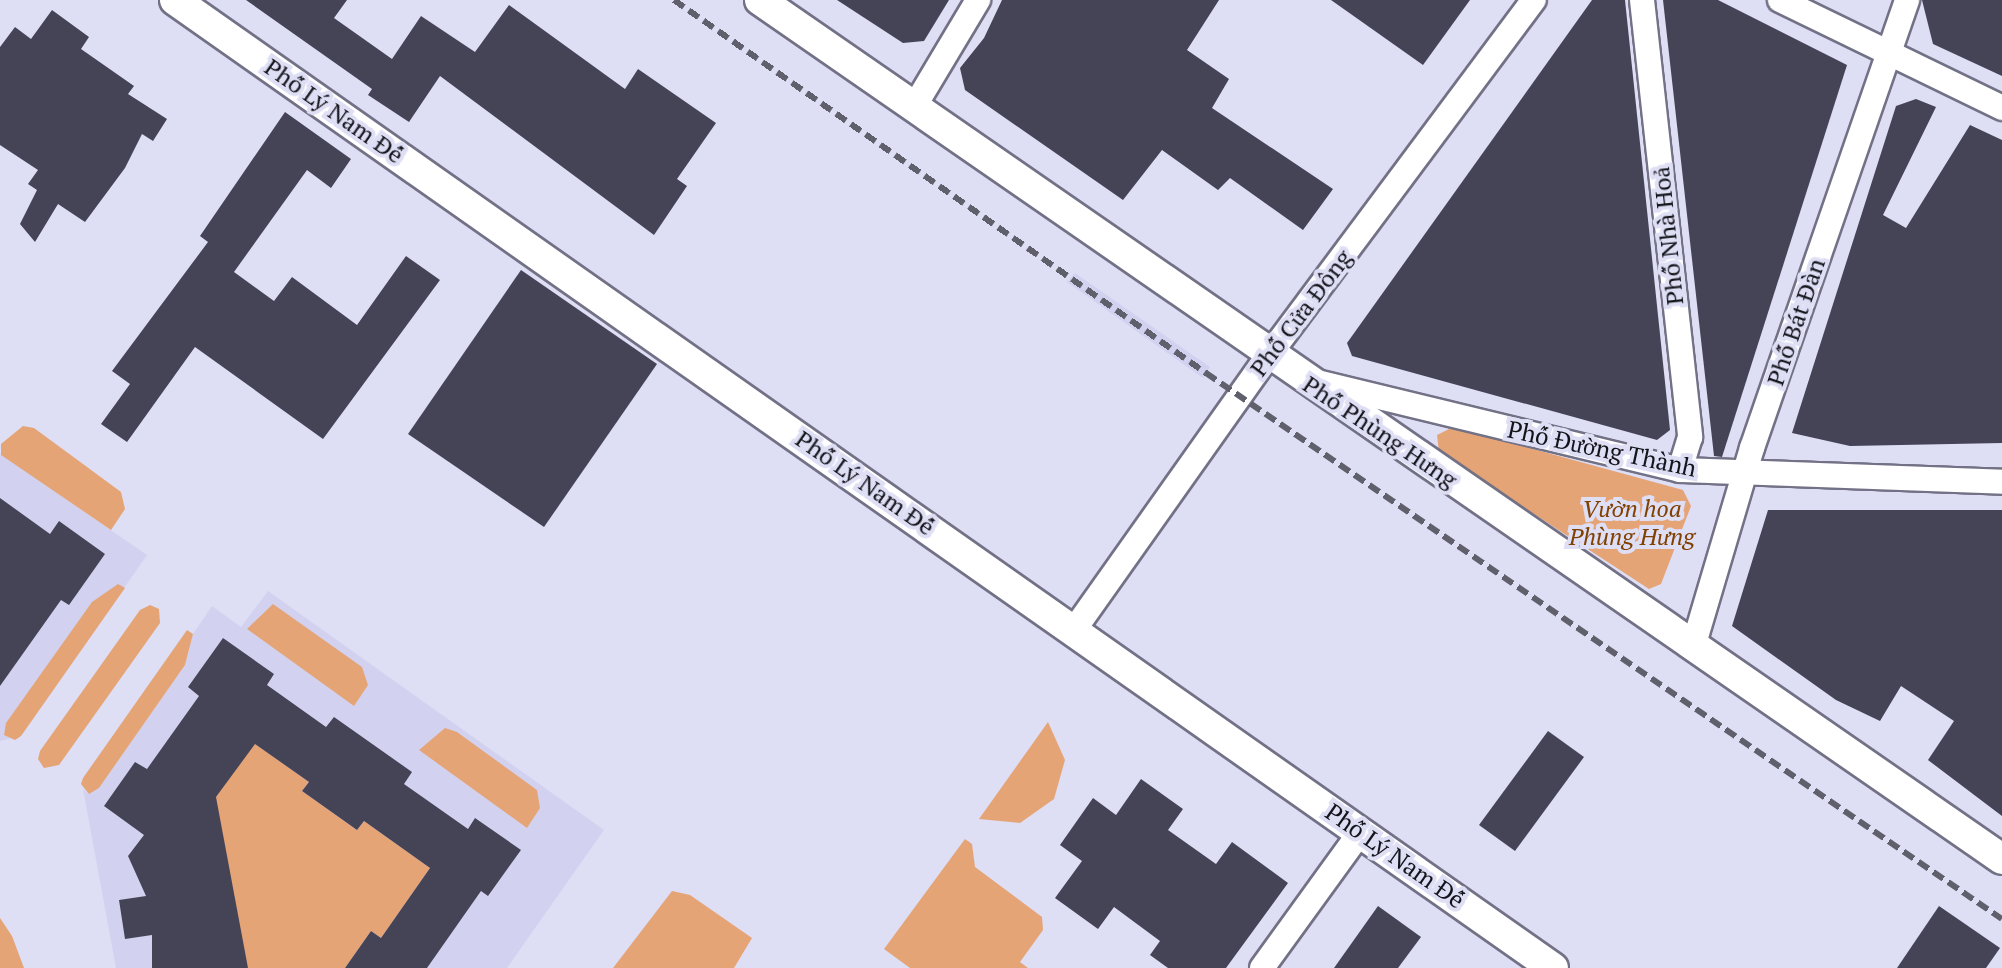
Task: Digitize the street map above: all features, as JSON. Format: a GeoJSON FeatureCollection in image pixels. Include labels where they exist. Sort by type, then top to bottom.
{"type":"FeatureCollection","features":[{"type":"Feature","properties":{"kind":"street","name":"Phố Lý Nam Đế"},"geometry":{"type":"LineString","coordinates":[[175,0],[1553,968]]}},
{"type":"Feature","properties":{"kind":"street","name":"Phố Phùng Hưng"},"geometry":{"type":"LineString","coordinates":[[760,0],[1303,379],[2002,859]]}},
{"type":"Feature","properties":{"kind":"street"},"geometry":{"type":"LineString","coordinates":[[914,107],[978,0]]}},
{"type":"Feature","properties":{"kind":"street","name":"Phố Cửa Đông"},"geometry":{"type":"LineString","coordinates":[[1074,630],[1269,355],[1534,0]]}},
{"type":"Feature","properties":{"kind":"street","name":"Phố Nhà Hoả"},"geometry":{"type":"LineString","coordinates":[[1642,0],[1690,437],[1680,470]]}},
{"type":"Feature","properties":{"kind":"street"},"geometry":{"type":"LineString","coordinates":[[1780,0],[2002,108]]}},
{"type":"Feature","properties":{"kind":"street","name":"Phố Bát Đàn"},"geometry":{"type":"LineString","coordinates":[[1693,647],[1747,474],[1907,0]]}},
{"type":"Feature","properties":{"kind":"street","name":"Phố Đường Thành"},"geometry":{"type":"LineString","coordinates":[[1303,379],[1680,470],[2002,482]]}},
{"type":"Feature","properties":{"kind":"street"},"geometry":{"type":"LineString","coordinates":[[1262,968],[1361,831]]}},
{"type":"Feature","properties":{"kind":"shaded area"},"geometry":{"type":"Polygon","coordinates":[[[1075,273],[1210,367],[1203,378],[1067,282],[1075,273]]]}},
{"type":"Feature","properties":{"kind":"shaded area"},"geometry":{"type":"Polygon","coordinates":[[[0,454],[147,555],[21,736],[0,741],[0,454]]]}},
{"type":"Feature","properties":{"kind":"shaded area"},"geometry":{"type":"Polygon","coordinates":[[[268,591],[604,830],[507,968],[116,968],[83,789],[89,794],[99,788],[185,665],[193,634],[212,606],[241,627],[268,591]]]}},
{"type":"Feature","properties":{"kind":"green space"},"geometry":{"type":"Polygon","coordinates":[[[23,426],[34,428],[121,492],[125,509],[111,530],[1,455],[1,444],[23,426]]]}},
{"type":"Feature","properties":{"kind":"green space","name":"Vườn hoa Phùng Hưng"},"geometry":{"type":"Polygon","coordinates":[[[1453,427],[1683,490],[1691,506],[1661,584],[1649,589],[1439,452],[1437,435],[1453,427]]]}},
{"type":"Feature","properties":{"kind":"green space"},"geometry":{"type":"Polygon","coordinates":[[[118,584],[125,588],[21,736],[15,740],[4,735],[6,723],[92,602],[118,584]]]}},
{"type":"Feature","properties":{"kind":"green space"},"geometry":{"type":"Polygon","coordinates":[[[273,604],[362,667],[368,685],[354,706],[247,629],[273,604]]]}},
{"type":"Feature","properties":{"kind":"green space"},"geometry":{"type":"Polygon","coordinates":[[[150,605],[159,609],[160,623],[59,765],[44,768],[38,759],[40,751],[140,610],[150,605]]]}},
{"type":"Feature","properties":{"kind":"green space"},"geometry":{"type":"Polygon","coordinates":[[[187,630],[193,634],[185,665],[99,788],[89,794],[81,784],[83,778],[187,630]]]}},
{"type":"Feature","properties":{"kind":"green space"},"geometry":{"type":"Polygon","coordinates":[[[1048,722],[1065,760],[1054,799],[1020,823],[979,819],[1048,722]]]}},
{"type":"Feature","properties":{"kind":"green space"},"geometry":{"type":"Polygon","coordinates":[[[445,728],[457,732],[537,790],[540,808],[527,828],[419,750],[445,728]]]}},
{"type":"Feature","properties":{"kind":"green space"},"geometry":{"type":"Polygon","coordinates":[[[254,743],[309,782],[302,791],[357,830],[364,821],[430,868],[381,938],[371,931],[345,968],[248,968],[200,819],[254,743]]]}},
{"type":"Feature","properties":{"kind":"green space"},"geometry":{"type":"Polygon","coordinates":[[[965,839],[972,844],[975,867],[1042,917],[1043,930],[1020,962],[1028,968],[910,968],[884,949],[965,839]]]}},
{"type":"Feature","properties":{"kind":"green space"},"geometry":{"type":"Polygon","coordinates":[[[672,891],[690,895],[752,938],[734,968],[613,968],[672,891]]]}},
{"type":"Feature","properties":{"kind":"green space"},"geometry":{"type":"Polygon","coordinates":[[[0,918],[12,936],[24,968],[0,968],[0,918]]]}},
{"type":"Feature","properties":{"kind":"building"},"geometry":{"type":"Polygon","coordinates":[[[246,0],[347,0],[334,18],[392,59],[421,16],[475,52],[509,5],[625,89],[638,69],[716,123],[677,179],[687,186],[654,235],[440,76],[409,122],[368,95],[372,89],[246,0]]]}},
{"type":"Feature","properties":{"kind":"building"},"geometry":{"type":"Polygon","coordinates":[[[837,0],[949,0],[924,41],[903,43],[837,0]]]}},
{"type":"Feature","properties":{"kind":"building"},"geometry":{"type":"Polygon","coordinates":[[[1002,0],[1219,0],[1187,50],[1229,79],[1212,108],[1333,189],[1303,230],[1230,178],[1218,190],[1162,150],[1123,200],[965,90],[960,68],[984,38],[1002,0]]]}},
{"type":"Feature","properties":{"kind":"building"},"geometry":{"type":"Polygon","coordinates":[[[1331,0],[1470,0],[1423,65],[1331,0]]]}},
{"type":"Feature","properties":{"kind":"building"},"geometry":{"type":"Polygon","coordinates":[[[1592,0],[1625,0],[1670,430],[1657,440],[1352,356],[1347,343],[1592,0]]]}},
{"type":"Feature","properties":{"kind":"building"},"geometry":{"type":"Polygon","coordinates":[[[1663,0],[1718,0],[1847,65],[1722,457],[1714,456],[1663,0]]]}},
{"type":"Feature","properties":{"kind":"building"},"geometry":{"type":"Polygon","coordinates":[[[1922,0],[2002,0],[2002,76],[1933,44],[1922,0]]]}},
{"type":"Feature","properties":{"kind":"building"},"geometry":{"type":"Polygon","coordinates":[[[52,10],[89,37],[81,49],[134,86],[128,94],[167,119],[153,141],[142,134],[125,168],[85,222],[58,204],[35,242],[20,224],[37,190],[28,184],[38,170],[0,145],[0,47],[15,27],[31,39],[52,10]]]}},
{"type":"Feature","properties":{"kind":"building"},"geometry":{"type":"Polygon","coordinates":[[[1916,99],[1936,107],[1883,215],[1906,228],[1970,125],[2002,140],[2002,443],[1850,446],[1792,433],[1896,106],[1916,99]]]}},
{"type":"Feature","properties":{"kind":"building"},"geometry":{"type":"Polygon","coordinates":[[[285,112],[351,159],[331,188],[307,170],[234,272],[274,301],[292,277],[357,325],[406,256],[440,280],[323,439],[195,347],[127,442],[101,424],[130,384],[112,371],[208,242],[200,236],[285,112]]]}},
{"type":"Feature","properties":{"kind":"building"},"geometry":{"type":"Polygon","coordinates":[[[521,270],[657,364],[544,527],[408,434],[521,270]]]}},
{"type":"Feature","properties":{"kind":"building"},"geometry":{"type":"Polygon","coordinates":[[[0,498],[50,534],[59,521],[105,554],[69,605],[61,600],[0,686],[0,498]]]}},
{"type":"Feature","properties":{"kind":"building"},"geometry":{"type":"Polygon","coordinates":[[[1768,510],[2002,510],[2002,816],[1928,760],[1954,721],[1901,686],[1880,721],[1836,700],[1732,626],[1768,510]]]}},
{"type":"Feature","properties":{"kind":"building"},"geometry":{"type":"Polygon","coordinates":[[[223,638],[274,674],[267,685],[326,727],[334,717],[412,772],[404,784],[468,829],[475,818],[521,850],[488,896],[481,891],[427,968],[345,968],[371,931],[381,938],[430,868],[364,821],[357,830],[302,791],[309,782],[255,744],[216,797],[248,968],[152,968],[152,935],[125,939],[119,900],[146,896],[128,856],[144,835],[104,806],[135,762],[147,769],[199,696],[188,687],[223,638]]]}},
{"type":"Feature","properties":{"kind":"building"},"geometry":{"type":"Polygon","coordinates":[[[1548,731],[1584,757],[1515,851],[1479,825],[1548,731]]]}},
{"type":"Feature","properties":{"kind":"building"},"geometry":{"type":"Polygon","coordinates":[[[1141,779],[1183,809],[1168,830],[1216,864],[1232,842],[1288,883],[1226,968],[1168,968],[1150,955],[1160,941],[1114,907],[1098,929],[1055,898],[1082,861],[1060,845],[1093,798],[1116,815],[1141,779]]]}},
{"type":"Feature","properties":{"kind":"building"},"geometry":{"type":"Polygon","coordinates":[[[1378,906],[1421,937],[1398,968],[1334,968],[1378,906]]]}},
{"type":"Feature","properties":{"kind":"building"},"geometry":{"type":"Polygon","coordinates":[[[1939,906],[2000,948],[1986,968],[1897,968],[1939,906]]]}},
{"type":"Feature","properties":{"kind":"railway"},"geometry":{"type":"LineString","coordinates":[[674,0],[1206,373],[2002,919]]}}]}
